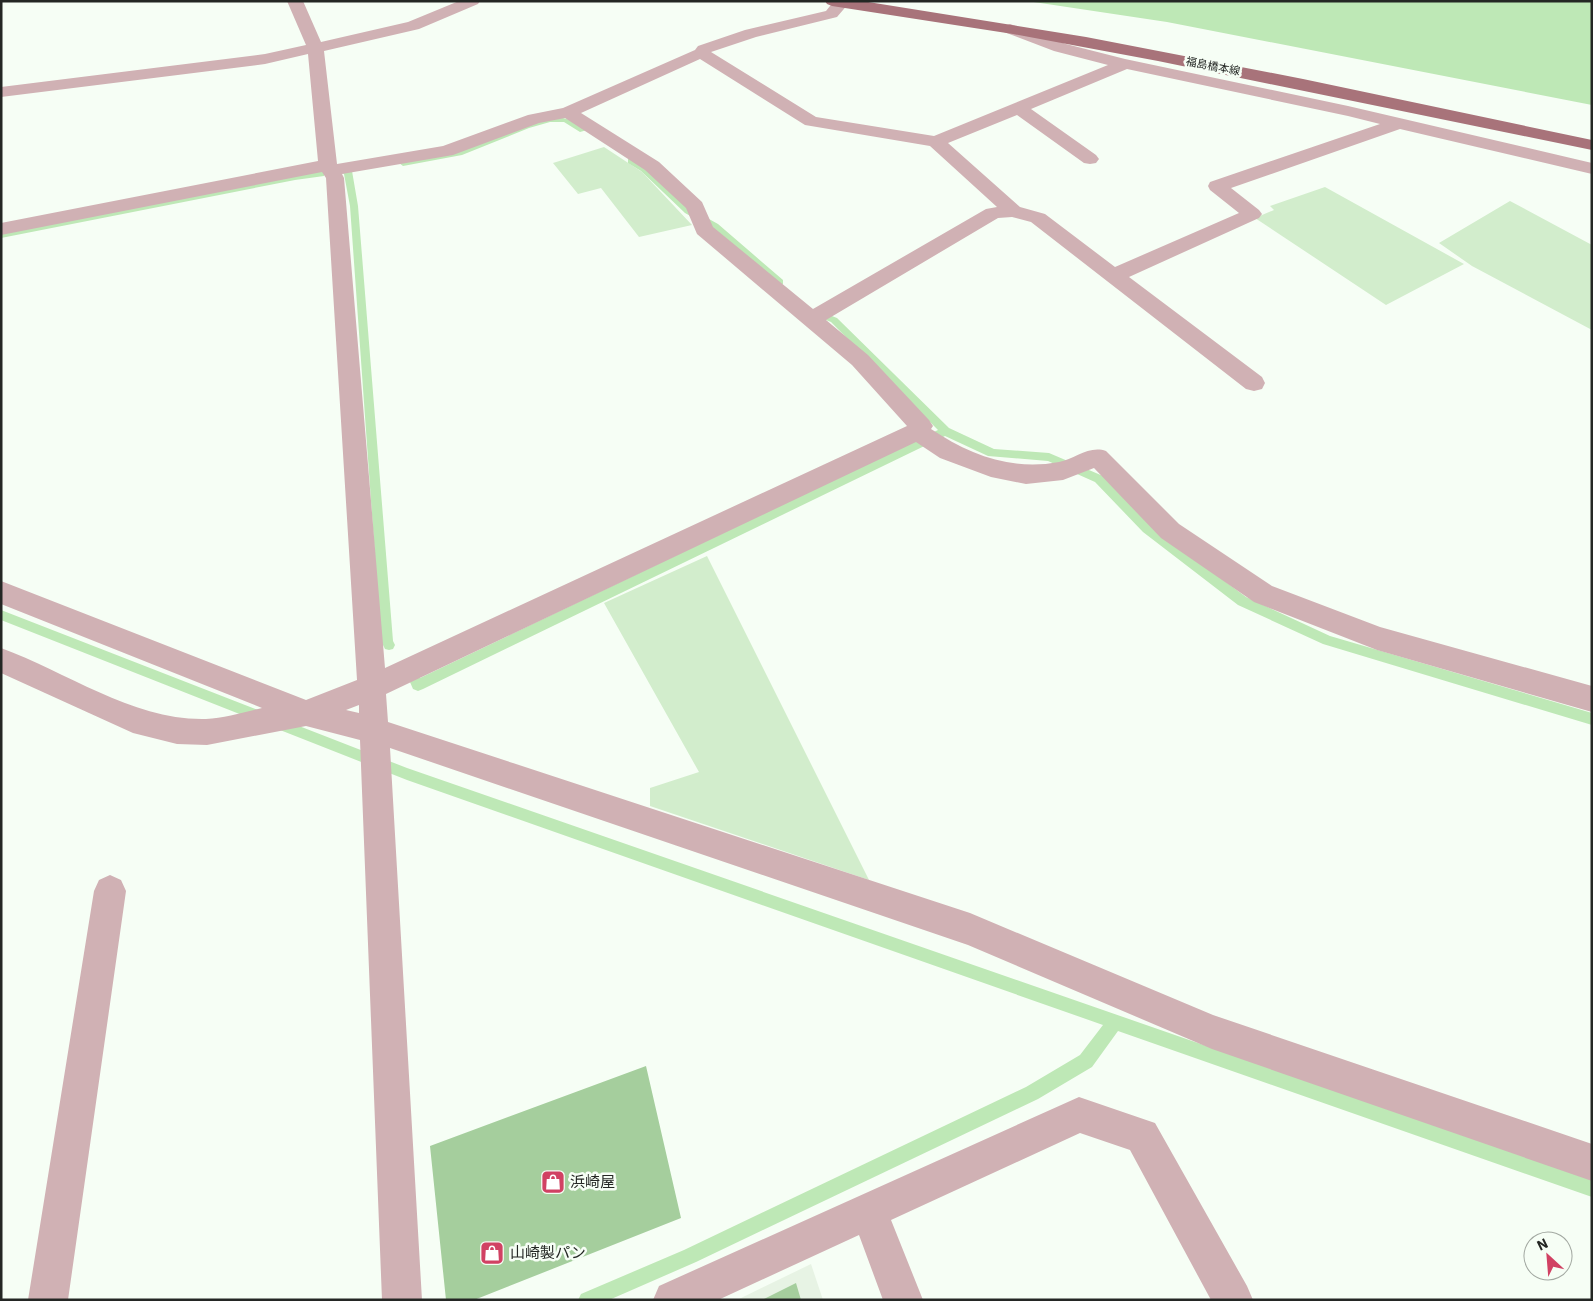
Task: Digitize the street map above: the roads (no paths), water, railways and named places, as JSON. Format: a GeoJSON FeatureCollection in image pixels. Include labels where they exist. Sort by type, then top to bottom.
{"type":"FeatureCollection","features":[{"type":"Feature","properties":{"kind":"main road","name":"福島橋本線"},"geometry":{"type":"LineString","coordinates":[[836,2],[1010,29],[1303,84],[1592,145]]}},
{"type":"Feature","properties":{"kind":"street"},"geometry":{"type":"LineString","coordinates":[[295,1],[315,48],[330,167],[335,178],[372,687],[402,1300]]}},
{"type":"Feature","properties":{"kind":"street"},"geometry":{"type":"LineString","coordinates":[[1,92],[265,59],[414,26],[473,1]]}},
{"type":"Feature","properties":{"kind":"street"},"geometry":{"type":"LineString","coordinates":[[1,229],[330,167],[447,151],[534,119],[568,112],[701,54],[704,49],[726,41],[831,14],[836,2]]}},
{"type":"Feature","properties":{"kind":"street"},"geometry":{"type":"LineString","coordinates":[[1010,29],[1060,48],[1125,64],[1400,123],[1592,168]]}},
{"type":"Feature","properties":{"kind":"street"},"geometry":{"type":"LineString","coordinates":[[701,54],[811,121],[936,142],[1125,64]]}},
{"type":"Feature","properties":{"kind":"street"},"geometry":{"type":"LineString","coordinates":[[1019,108],[1090,159]]}},
{"type":"Feature","properties":{"kind":"street"},"geometry":{"type":"LineString","coordinates":[[568,112],[652,166],[695,206],[704,230],[817,316],[921,426],[924,435],[948,452],[991,468],[1026,475],[1071,468],[1098,457],[1170,531],[1263,594],[1377,638],[1592,699]]}},
{"type":"Feature","properties":{"kind":"street"},"geometry":{"type":"LineString","coordinates":[[1113,276],[1252,214],[1217,186],[1400,123]]}},
{"type":"Feature","properties":{"kind":"street"},"geometry":{"type":"LineString","coordinates":[[936,142],[1013,211]]}},
{"type":"Feature","properties":{"kind":"street"},"geometry":{"type":"LineString","coordinates":[[817,316],[993,214],[1013,211],[1038,218],[1254,383]]}},
{"type":"Feature","properties":{"kind":"street"},"geometry":{"type":"LineString","coordinates":[[1,660],[143,724],[178,731],[207,732],[232,729],[295,715],[372,687],[924,435]]}},
{"type":"Feature","properties":{"kind":"street"},"geometry":{"type":"LineString","coordinates":[[1,592],[295,715],[374,736],[970,929],[1212,1032],[1592,1163]]}},
{"type":"Feature","properties":{"kind":"street"},"geometry":{"type":"LineString","coordinates":[[48,1300],[110,891]]}},
{"type":"Feature","properties":{"kind":"street"},"geometry":{"type":"LineString","coordinates":[[673,1300],[1079,1115],[1142,1136],[1233,1300]]}},
{"type":"Feature","properties":{"kind":"street"},"geometry":{"type":"LineString","coordinates":[[869,1211],[903,1300]]}},
{"type":"Feature","properties":{"kind":"waterway"},"geometry":{"type":"LineString","coordinates":[[403,163],[467,151],[526,127],[550,120],[566,120],[583,130]]}},
{"type":"Feature","properties":{"kind":"waterway"},"geometry":{"type":"LineString","coordinates":[[631,161],[644,169],[688,211],[715,226],[780,282]]}},
{"type":"Feature","properties":{"kind":"waterway"},"geometry":{"type":"LineString","coordinates":[[344,172],[348,171],[354,206],[387,641],[389,645]]}},
{"type":"Feature","properties":{"kind":"waterway"},"geometry":{"type":"LineString","coordinates":[[1,235],[295,177],[321,174]]}},
{"type":"Feature","properties":{"kind":"waterway"},"geometry":{"type":"LineString","coordinates":[[814,312],[834,320],[945,431]]}},
{"type":"Feature","properties":{"kind":"waterway"},"geometry":{"type":"LineString","coordinates":[[416,682],[418,685],[945,431]]}},
{"type":"Feature","properties":{"kind":"waterway"},"geometry":{"type":"LineString","coordinates":[[945,431],[992,453],[1049,457],[1099,479],[1147,529],[1242,601],[1327,640],[1592,719]]}},
{"type":"Feature","properties":{"kind":"waterway"},"geometry":{"type":"LineString","coordinates":[[1,615],[407,774],[1592,1189]]}},
{"type":"Feature","properties":{"kind":"waterway"},"geometry":{"type":"LineString","coordinates":[[587,1300],[690,1256],[1032,1093],[1086,1061],[1115,1022]]}},
{"type":"Feature","properties":{"kind":"place","name":"浜崎屋"},"geometry":{"type":"Point","coordinates":[553,1182]}},
{"type":"Feature","properties":{"kind":"place","name":"山崎製パン"},"geometry":{"type":"Point","coordinates":[492,1253]}}]}
